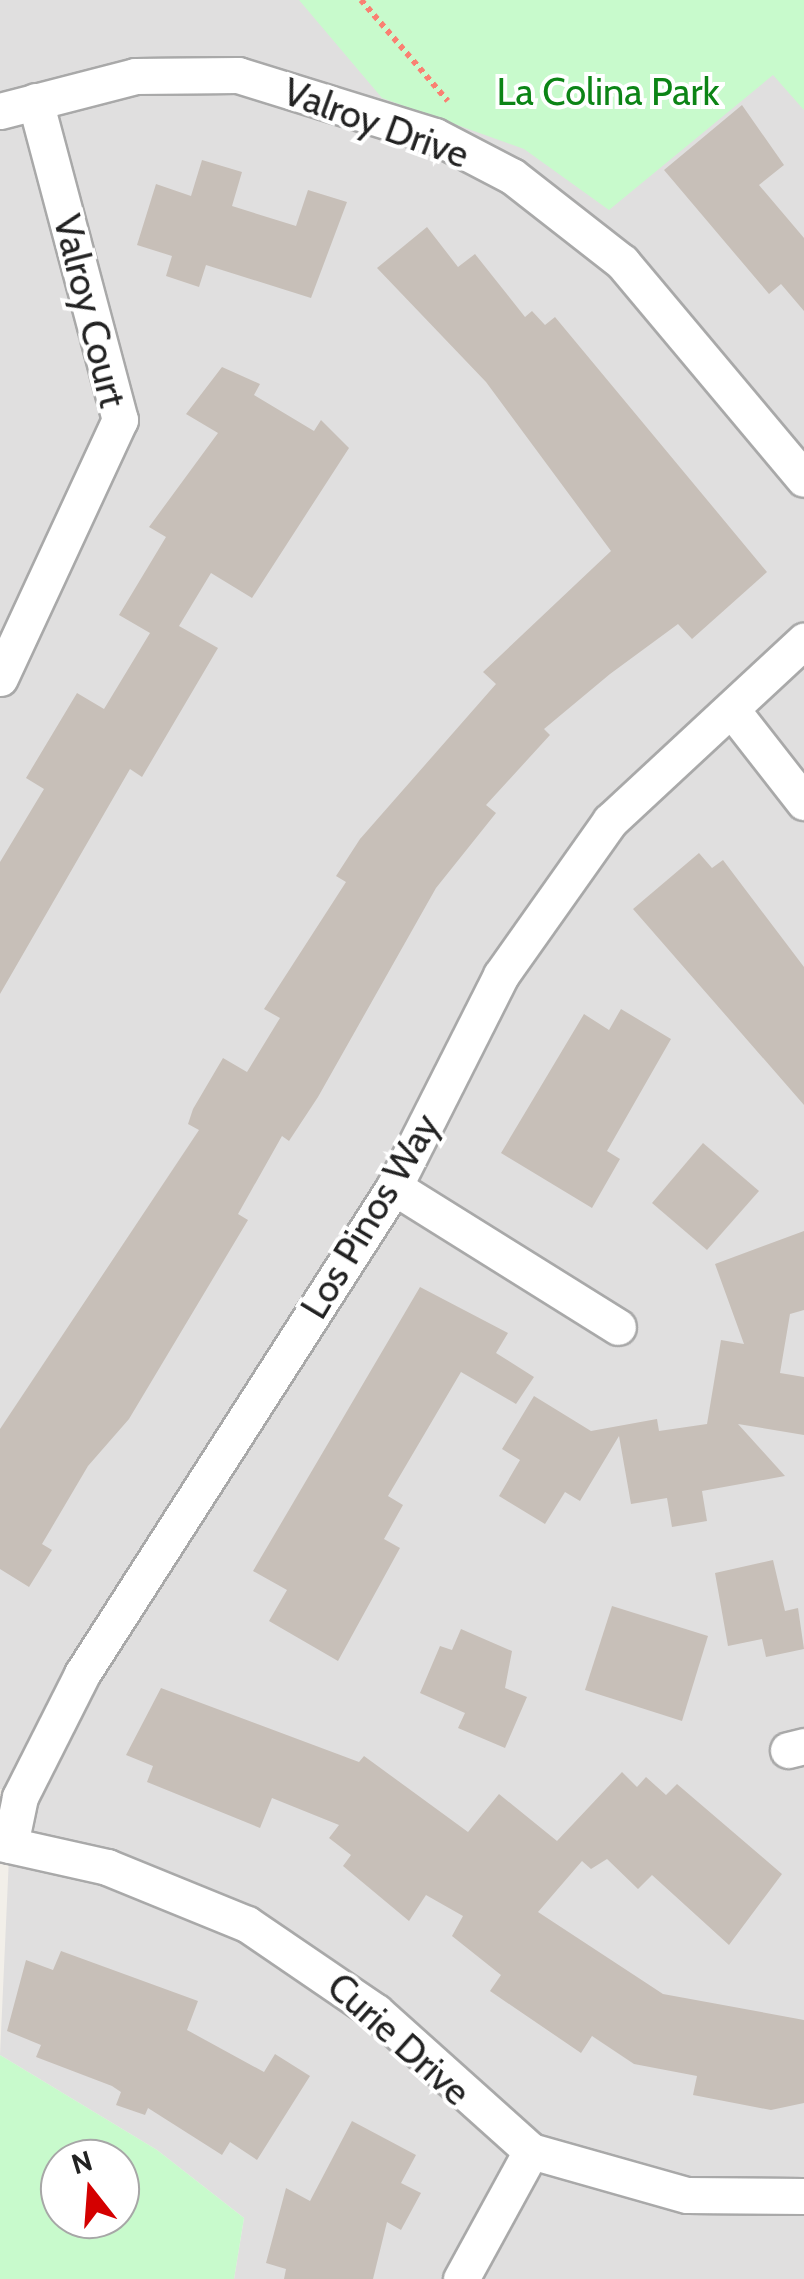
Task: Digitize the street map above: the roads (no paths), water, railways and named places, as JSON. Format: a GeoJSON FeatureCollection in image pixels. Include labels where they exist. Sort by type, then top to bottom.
{"type":"FeatureCollection","features":[{"type":"Feature","properties":{"kind":"street","name":"Valroy Drive"},"geometry":{"type":"LineString","coordinates":[[0,112],[136,76],[238,75],[435,136],[512,176],[622,262],[804,479]]}},
{"type":"Feature","properties":{"kind":"street","name":"Valroy Court"},"geometry":{"type":"LineString","coordinates":[[0,678],[120,420],[35,101]]}},
{"type":"Feature","properties":{"kind":"street","name":"Los Pinos Way"},"geometry":{"type":"LineString","coordinates":[[5,1844],[20,1797],[82,1674],[394,1188],[501,974],[610,821],[804,641]]}},
{"type":"Feature","properties":{"kind":"street"},"geometry":{"type":"LineString","coordinates":[[732,710],[804,802]]}},
{"type":"Feature","properties":{"kind":"street"},"geometry":{"type":"LineString","coordinates":[[394,1188],[618,1326]]}},
{"type":"Feature","properties":{"kind":"street","name":"Curie Drive"},"geometry":{"type":"LineString","coordinates":[[5,1844],[107,1866],[247,1924],[363,2002],[531,2151],[687,2195],[804,2196]]}},
{"type":"Feature","properties":{"kind":"street"},"geometry":{"type":"LineString","coordinates":[[460,2279],[531,2151]]}},
{"type":"Feature","properties":{"kind":"park label","name":"La Colina Park"},"geometry":{"type":"Point","coordinates":[608,92]}}]}
